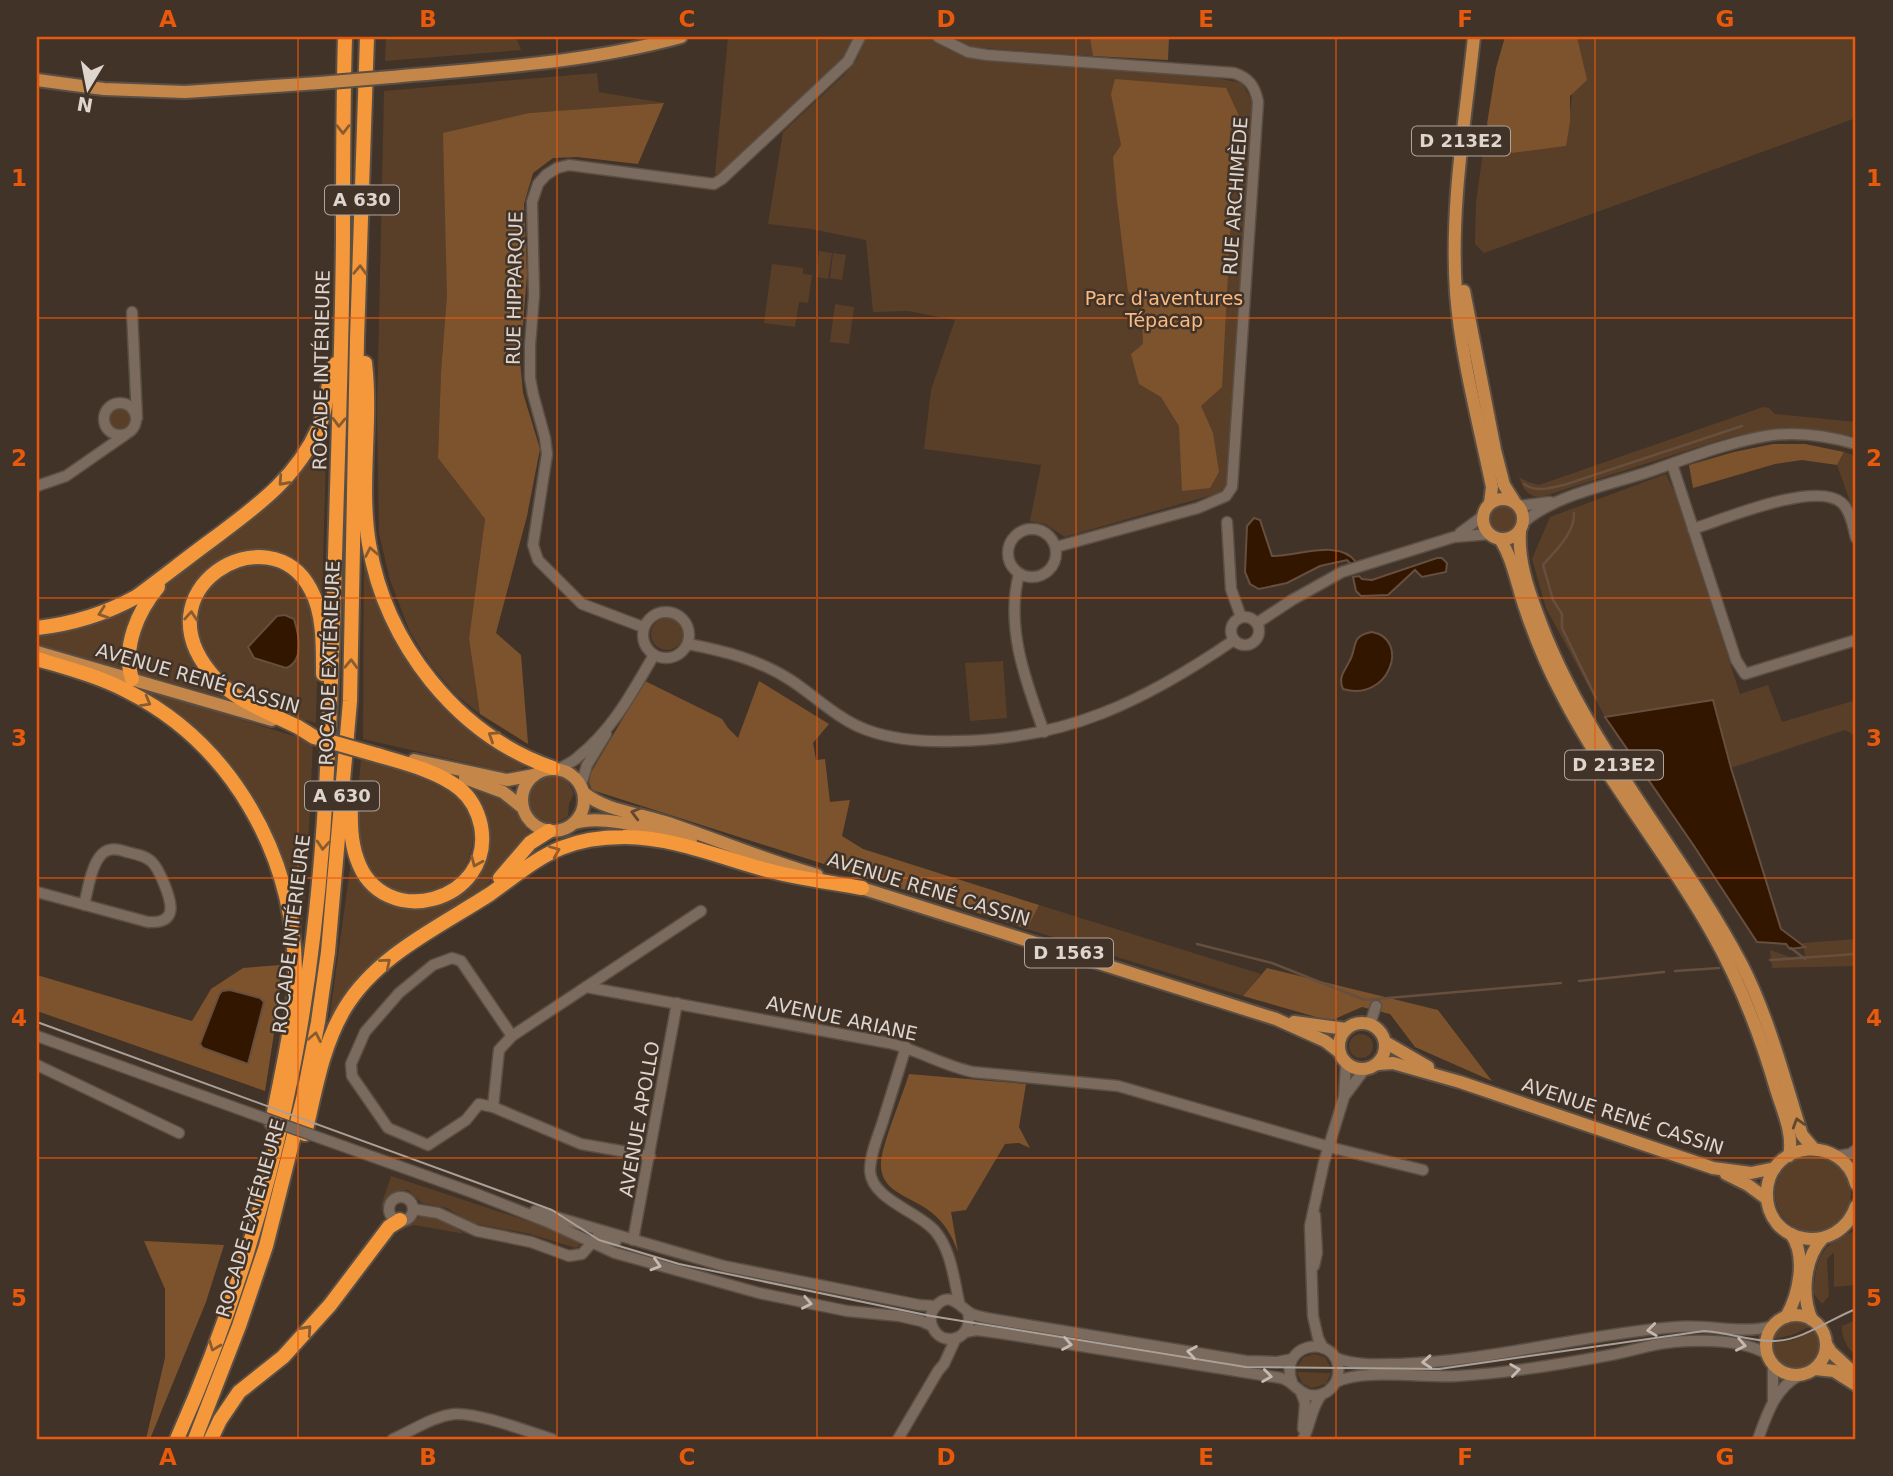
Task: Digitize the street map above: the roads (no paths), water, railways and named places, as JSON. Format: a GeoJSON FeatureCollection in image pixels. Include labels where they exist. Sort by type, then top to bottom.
{"type":"FeatureCollection","features":[{"type":"Feature","properties":{"kind":"highway","name":"ROCADE INTÉRIEURE"},"geometry":{"type":"LineString","coordinates":[[177,1439],[222,1324],[253,1228],[288,1092],[310,962],[326,800],[341,354],[345,37]]}},
{"type":"Feature","properties":{"kind":"highway","name":"ROCADE EXTÉRIEURE"},"geometry":{"type":"LineString","coordinates":[[195,1439],[239,1326],[266,1246],[293,1144],[318,1022],[337,871],[350,701],[357,339],[368,37]]}},
{"type":"Feature","properties":{"kind":"highway"},"geometry":{"type":"LineString","coordinates":[[357,339],[366,364],[369,542],[378,582],[390,614],[405,644],[433,685],[467,719],[538,763],[556,768]]}},
{"type":"Feature","properties":{"kind":"highway"},"geometry":{"type":"LineString","coordinates":[[132,679],[129,655],[145,604],[158,588],[249,518],[287,478],[319,426],[331,373],[341,354]]}},
{"type":"Feature","properties":{"kind":"highway"},"geometry":{"type":"LineString","coordinates":[[37,628],[86,619],[114,609],[136,597],[260,505]]}},
{"type":"Feature","properties":{"kind":"highway"},"geometry":{"type":"LineString","coordinates":[[326,800],[322,643],[311,589],[302,577],[279,562],[258,558],[232,562],[207,578],[194,598],[190,623],[197,651],[217,680],[233,694],[314,737],[377,752],[444,780],[460,789],[476,808],[482,830],[480,854],[468,877],[447,894],[422,902],[397,899],[383,893],[371,883],[357,860],[352,843],[351,824],[350,701]]}},
{"type":"Feature","properties":{"kind":"highway"},"geometry":{"type":"LineString","coordinates":[[37,659],[126,690],[176,722],[197,739],[231,778],[264,833],[278,866],[288,901],[294,946],[295,974],[290,1025],[271,1127],[277,1140]]}},
{"type":"Feature","properties":{"kind":"highway"},"geometry":{"type":"LineString","coordinates":[[477,901],[530,843],[549,831]]}},
{"type":"Feature","properties":{"kind":"highway"},"geometry":{"type":"LineString","coordinates":[[266,1246],[302,1146],[327,1050],[335,1027],[347,1006],[363,985],[398,953],[529,864],[560,849],[593,839],[625,837],[661,841],[767,870],[862,888]]}},
{"type":"Feature","properties":{"kind":"highway"},"geometry":{"type":"LineString","coordinates":[[211,1439],[239,1392],[283,1357],[330,1305],[389,1227],[400,1220]]}},
{"type":"Feature","properties":{"kind":"main road"},"geometry":{"type":"LineString","coordinates":[[37,80],[104,89],[185,92],[575,60],[645,47],[681,37]]}},
{"type":"Feature","properties":{"kind":"main road","name":"D 213E2"},"geometry":{"type":"LineString","coordinates":[[1474,37],[1458,170],[1455,257],[1460,326],[1492,487],[1490,503]]}},
{"type":"Feature","properties":{"kind":"main road","name":"D 213E2"},"geometry":{"type":"LineString","coordinates":[[1457,246],[1472,341],[1490,428],[1504,485],[1517,503]]}},
{"type":"Feature","properties":{"kind":"main road"},"geometry":{"type":"LineString","coordinates":[[1502,498],[1517,503],[1522,526],[1511,538],[1495,536],[1485,526],[1483,516],[1490,503],[1502,498]]}},
{"type":"Feature","properties":{"kind":"main road","name":"D 213E2"},"geometry":{"type":"LineString","coordinates":[[1522,526],[1519,549],[1527,582],[1547,641],[1561,672],[1600,744],[1701,894],[1738,958],[1753,989],[1777,1055],[1802,1135],[1814,1149]]}},
{"type":"Feature","properties":{"kind":"main road","name":"D 213E2"},"geometry":{"type":"LineString","coordinates":[[1495,536],[1508,552],[1536,639],[1574,718],[1623,798],[1692,899],[1737,981],[1755,1023],[1775,1085],[1790,1138],[1788,1156]]}},
{"type":"Feature","properties":{"kind":"main road","name":"AVENUE RENÉ CASSIN"},"geometry":{"type":"LineString","coordinates":[[37,652],[298,727]]}},
{"type":"Feature","properties":{"kind":"main road"},"geometry":{"type":"LineString","coordinates":[[377,752],[507,780],[556,768],[576,778],[583,789],[584,804],[575,823],[567,828],[549,831],[532,823],[523,808],[503,792],[428,764]]}},
{"type":"Feature","properties":{"kind":"main road"},"geometry":{"type":"LineString","coordinates":[[523,808],[523,790],[534,775]]}},
{"type":"Feature","properties":{"kind":"main road","name":"AVENUE RENÉ CASSIN"},"geometry":{"type":"LineString","coordinates":[[583,789],[596,802],[665,822],[770,860],[1276,1019],[1325,1041],[1338,1051]]}},
{"type":"Feature","properties":{"kind":"main road","name":"AVENUE RENÉ CASSIN"},"geometry":{"type":"LineString","coordinates":[[575,823],[593,820],[616,823],[770,860]]}},
{"type":"Feature","properties":{"kind":"main road","name":"AVENUE RENÉ CASSIN"},"geometry":{"type":"LineString","coordinates":[[1276,1019],[1346,1029]]}},
{"type":"Feature","properties":{"kind":"main road"},"geometry":{"type":"LineString","coordinates":[[1357,1023],[1370,1024],[1380,1031],[1385,1042],[1383,1058],[1378,1064],[1363,1070],[1346,1064],[1338,1051],[1338,1043],[1346,1029],[1357,1023]]}},
{"type":"Feature","properties":{"kind":"main road","name":"AVENUE RENÉ CASSIN"},"geometry":{"type":"LineString","coordinates":[[1385,1042],[1398,1052],[1460,1082]]}},
{"type":"Feature","properties":{"kind":"main road","name":"AVENUE RENÉ CASSIN"},"geometry":{"type":"LineString","coordinates":[[1378,1064],[1393,1063],[1460,1082],[1713,1168],[1751,1173],[1775,1168]]}},
{"type":"Feature","properties":{"kind":"main road"},"geometry":{"type":"LineString","coordinates":[[1856,1184],[1847,1164],[1836,1156],[1814,1149],[1801,1150],[1788,1156],[1775,1168],[1767,1188],[1767,1199],[1774,1220],[1791,1234],[1806,1239],[1822,1239],[1851,1225],[1856,1206]]}},
{"type":"Feature","properties":{"kind":"main road"},"geometry":{"type":"LineString","coordinates":[[1713,1168],[1748,1185],[1767,1199]]}},
{"type":"Feature","properties":{"kind":"main road"},"geometry":{"type":"LineString","coordinates":[[1786,1317],[1795,1300],[1800,1252],[1791,1234]]}},
{"type":"Feature","properties":{"kind":"main road"},"geometry":{"type":"LineString","coordinates":[[1822,1239],[1811,1254],[1809,1266],[1806,1293],[1812,1320],[1824,1334],[1831,1352],[1856,1375]]}},
{"type":"Feature","properties":{"kind":"main road"},"geometry":{"type":"LineString","coordinates":[[1812,1320],[1795,1315],[1772,1326],[1766,1341],[1770,1360],[1790,1375],[1800,1375],[1815,1369],[1821,1362],[1826,1344]]}},
{"type":"Feature","properties":{"kind":"main road"},"geometry":{"type":"LineString","coordinates":[[1815,1369],[1834,1371],[1856,1385]]}},
{"type":"Feature","properties":{"kind":"street","name":"RUE ARCHIMÈDE"},"geometry":{"type":"LineString","coordinates":[[938,37],[968,52],[987,55],[1234,73],[1250,82],[1256,91],[1258,106],[1232,486],[1226,496],[1198,508],[1056,547]]}},
{"type":"Feature","properties":{"kind":"street","name":"RUE HIPPARQUE"},"geometry":{"type":"LineString","coordinates":[[643,627],[582,604],[534,553],[547,454],[533,394],[529,361],[534,296],[531,219],[535,190],[541,179],[551,171],[569,165],[715,184],[848,61],[857,39]]}},
{"type":"Feature","properties":{"kind":"street"},"geometry":{"type":"LineString","coordinates":[[37,486],[66,476],[134,429],[136,418],[132,312]]}},
{"type":"Feature","properties":{"kind":"street"},"geometry":{"type":"LineString","coordinates":[[125,435],[114,435],[106,428],[104,418],[108,408],[123,403],[132,409],[136,418]]}},
{"type":"Feature","properties":{"kind":"street"},"geometry":{"type":"LineString","coordinates":[[1522,526],[1534,513],[1561,500],[1767,436],[1798,434],[1856,444]]}},
{"type":"Feature","properties":{"kind":"street"},"geometry":{"type":"LineString","coordinates":[[1672,464],[1736,660],[1745,674],[1856,640]]}},
{"type":"Feature","properties":{"kind":"street"},"geometry":{"type":"LineString","coordinates":[[1693,528],[1787,498],[1804,496],[1839,500],[1846,508],[1856,538]]}},
{"type":"Feature","properties":{"kind":"street"},"geometry":{"type":"LineString","coordinates":[[1517,503],[1561,500]]}},
{"type":"Feature","properties":{"kind":"street"},"geometry":{"type":"LineString","coordinates":[[1454,537],[1483,516]]}},
{"type":"Feature","properties":{"kind":"street"},"geometry":{"type":"LineString","coordinates":[[1227,522],[1231,589],[1241,617]]}},
{"type":"Feature","properties":{"kind":"street"},"geometry":{"type":"LineString","coordinates":[[1029,529],[1037,530],[1051,538],[1056,547],[1055,562],[1044,575],[1027,578],[1019,575],[1013,570],[1007,557],[1014,536],[1029,529]]}},
{"type":"Feature","properties":{"kind":"street"},"geometry":{"type":"LineString","coordinates":[[1257,623],[1331,576],[1454,537],[1495,536]]}},
{"type":"Feature","properties":{"kind":"street"},"geometry":{"type":"LineString","coordinates":[[1019,575],[1014,601],[1015,633],[1032,699],[1044,732]]}},
{"type":"Feature","properties":{"kind":"street"},"geometry":{"type":"LineString","coordinates":[[659,612],[673,612],[685,621],[689,628],[688,644],[684,650],[670,658],[654,655],[644,643],[643,627],[659,612]]}},
{"type":"Feature","properties":{"kind":"street"},"geometry":{"type":"LineString","coordinates":[[1241,617],[1250,617],[1257,623],[1259,632],[1256,640],[1242,645],[1234,640],[1231,626],[1241,617]]}},
{"type":"Feature","properties":{"kind":"street"},"geometry":{"type":"LineString","coordinates":[[688,644],[729,652],[777,672],[865,730],[903,738],[947,742],[1002,740],[1044,732],[1092,718],[1151,693],[1234,640]]}},
{"type":"Feature","properties":{"kind":"street"},"geometry":{"type":"LineString","coordinates":[[583,789],[587,765],[654,655]]}},
{"type":"Feature","properties":{"kind":"street"},"geometry":{"type":"LineString","coordinates":[[556,768],[577,759],[608,730]]}},
{"type":"Feature","properties":{"kind":"street"},"geometry":{"type":"LineString","coordinates":[[37,892],[84,905],[152,923],[168,916],[172,909],[171,899],[155,865],[143,856],[115,848],[104,851],[97,861],[84,905]]}},
{"type":"Feature","properties":{"kind":"street"},"geometry":{"type":"LineString","coordinates":[[493,1107],[499,1050],[512,1036],[701,911]]}},
{"type":"Feature","properties":{"kind":"street"},"geometry":{"type":"LineString","coordinates":[[512,1036],[461,961],[452,958],[433,965],[399,993],[365,1032],[351,1064],[352,1076],[388,1128],[428,1145],[466,1120],[479,1104],[493,1107],[581,1144],[650,1156]]}},
{"type":"Feature","properties":{"kind":"street"},"geometry":{"type":"LineString","coordinates":[[1737,981],[1742,984],[1777,1055]]}},
{"type":"Feature","properties":{"kind":"street","name":"AVENUE ARIANE"},"geometry":{"type":"LineString","coordinates":[[586,987],[906,1047],[973,1072],[1118,1086],[1423,1170]]}},
{"type":"Feature","properties":{"kind":"street","name":"AVENUE APOLLO"},"geometry":{"type":"LineString","coordinates":[[633,1240],[677,1003]]}},
{"type":"Feature","properties":{"kind":"street"},"geometry":{"type":"LineString","coordinates":[[1370,1024],[1376,1006]]}},
{"type":"Feature","properties":{"kind":"street"},"geometry":{"type":"LineString","coordinates":[[37,1036],[474,1193],[623,1255],[759,1293],[847,1311],[921,1321],[948,1339],[982,1331],[1011,1335],[1281,1378],[1292,1382],[1308,1395],[1322,1394]]}},
{"type":"Feature","properties":{"kind":"street"},"geometry":{"type":"LineString","coordinates":[[898,1439],[970,1322],[968,1312],[959,1302],[953,1270],[935,1230],[882,1194],[874,1185],[870,1174],[873,1151],[906,1047]]}},
{"type":"Feature","properties":{"kind":"street"},"geometry":{"type":"LineString","coordinates":[[1322,1348],[1313,1316],[1313,1270],[1317,1253],[1314,1208],[1344,1097],[1346,1064]]}},
{"type":"Feature","properties":{"kind":"street"},"geometry":{"type":"LineString","coordinates":[[37,1065],[179,1133]]}},
{"type":"Feature","properties":{"kind":"street"},"geometry":{"type":"LineString","coordinates":[[1344,1097],[1363,1070]]}},
{"type":"Feature","properties":{"kind":"street"},"geometry":{"type":"LineString","coordinates":[[1836,1156],[1850,1154],[1856,1150]]}},
{"type":"Feature","properties":{"kind":"street"},"geometry":{"type":"LineString","coordinates":[[474,1193],[724,1266],[904,1302],[959,1302]]}},
{"type":"Feature","properties":{"kind":"street"},"geometry":{"type":"LineString","coordinates":[[401,1197],[408,1199],[413,1209],[408,1219],[394,1218],[390,1213],[394,1199],[401,1197]]}},
{"type":"Feature","properties":{"kind":"street"},"geometry":{"type":"LineString","coordinates":[[413,1209],[438,1213],[477,1231],[531,1242],[569,1256],[582,1254],[596,1238],[601,1237],[674,1257],[684,1255]]}},
{"type":"Feature","properties":{"kind":"street"},"geometry":{"type":"LineString","coordinates":[[932,1326],[931,1316],[949,1286],[949,1260]]}},
{"type":"Feature","properties":{"kind":"street"},"geometry":{"type":"LineString","coordinates":[[968,1312],[1004,1321],[1246,1361],[1277,1362],[1292,1359]]}},
{"type":"Feature","properties":{"kind":"street"},"geometry":{"type":"LineString","coordinates":[[1292,1382],[1289,1369],[1292,1359],[1304,1348],[1313,1316]]}},
{"type":"Feature","properties":{"kind":"street"},"geometry":{"type":"LineString","coordinates":[[1304,1348],[1322,1348],[1336,1358],[1360,1364],[1418,1363],[1469,1358],[1677,1326],[1758,1329],[1772,1326]]}},
{"type":"Feature","properties":{"kind":"street"},"geometry":{"type":"LineString","coordinates":[[938,1371],[942,1351],[940,1336]]}},
{"type":"Feature","properties":{"kind":"street"},"geometry":{"type":"LineString","coordinates":[[1302,1439],[1309,1427],[1314,1404],[1336,1382],[1359,1376],[1455,1376],[1513,1371],[1609,1356],[1674,1341],[1722,1342],[1750,1347],[1770,1360],[1773,1400]]}},
{"type":"Feature","properties":{"kind":"street"},"geometry":{"type":"LineString","coordinates":[[1336,1358],[1339,1370],[1336,1382]]}},
{"type":"Feature","properties":{"kind":"street"},"geometry":{"type":"LineString","coordinates":[[1758,1439],[1773,1400],[1790,1380],[1800,1375]]}},
{"type":"Feature","properties":{"kind":"street"},"geometry":{"type":"LineString","coordinates":[[1301,1392],[1305,1407],[1302,1439]]}},
{"type":"Feature","properties":{"kind":"street"},"geometry":{"type":"LineString","coordinates":[[393,1439],[440,1417],[456,1414],[552,1439]]}},
{"type":"Feature","properties":{"kind":"waterway"},"geometry":{"type":"LineString","coordinates":[[1524,484],[1538,489],[1564,485],[1742,426]]}},
{"type":"Feature","properties":{"kind":"waterway"},"geometry":{"type":"LineString","coordinates":[[1574,513],[1568,535],[1543,565],[1553,600],[1562,614],[1562,628],[1596,698]]}},
{"type":"Feature","properties":{"kind":"waterway"},"geometry":{"type":"LineString","coordinates":[[1197,944],[1272,963],[1365,1000],[1561,983]]}},
{"type":"Feature","properties":{"kind":"waterway"},"geometry":{"type":"LineString","coordinates":[[1791,948],[1805,959]]}},
{"type":"Feature","properties":{"kind":"waterway"},"geometry":{"type":"LineString","coordinates":[[1770,960],[1856,954]]}},
{"type":"Feature","properties":{"kind":"waterway"},"geometry":{"type":"LineString","coordinates":[[1675,971],[1719,968]]}},
{"type":"Feature","properties":{"kind":"waterway"},"geometry":{"type":"LineString","coordinates":[[1579,981],[1664,972]]}},
{"type":"Feature","properties":{"kind":"tram line"},"geometry":{"type":"LineString","coordinates":[[37,1022],[552,1210],[599,1240],[679,1264],[931,1316],[1246,1367],[1439,1369],[1704,1331],[1775,1341],[1796,1337],[1856,1309]]}},
{"type":"Feature","properties":{"kind":"park label","name":"Parc d'aventures Tépacap"},"geometry":{"type":"Point","coordinates":[1164,309]}}]}
